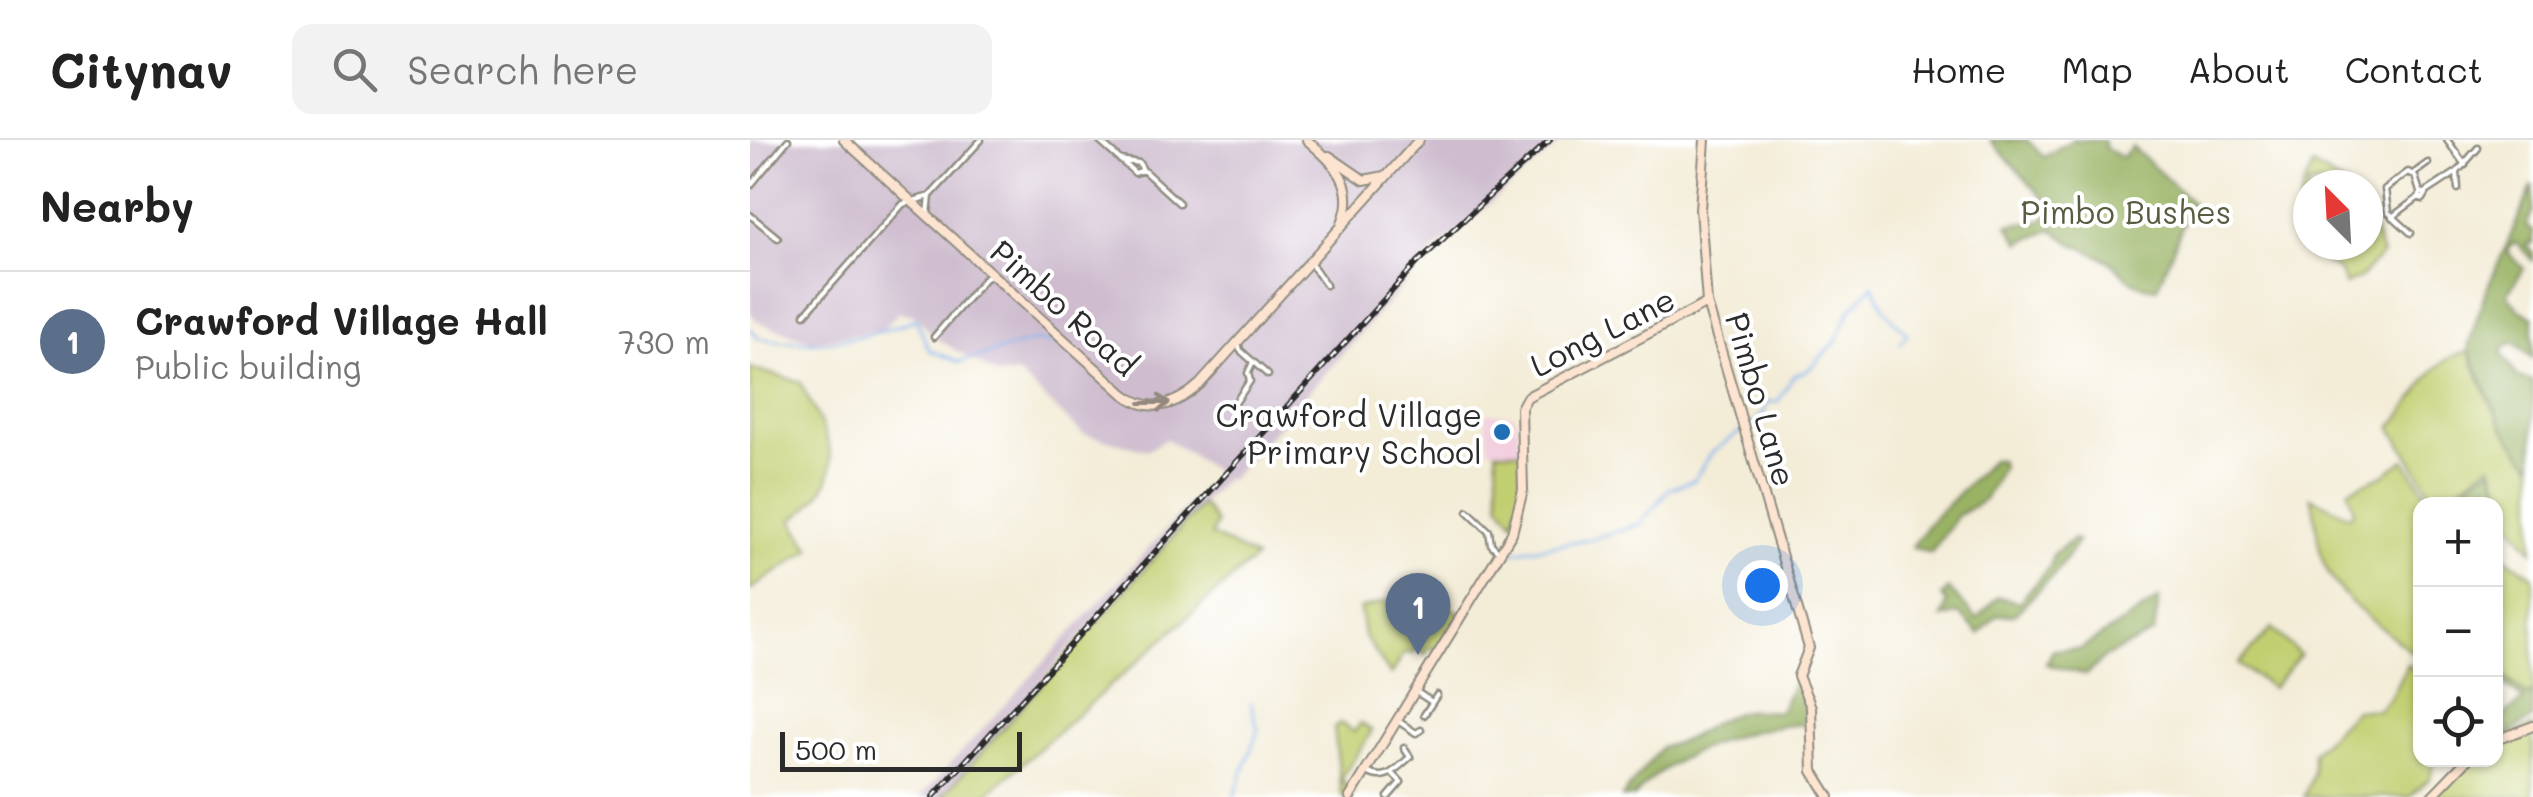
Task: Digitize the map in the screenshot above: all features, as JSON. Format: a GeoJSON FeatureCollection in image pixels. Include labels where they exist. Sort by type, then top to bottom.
{"type":"FeatureCollection","features":[{"type":"Feature","properties":{"kind":"street"},"geometry":{"type":"LineString","coordinates":[[750,186],[788,140]]}},
{"type":"Feature","properties":{"kind":"street","name":"Pimbo Road"},"geometry":{"type":"LineString","coordinates":[[844,140],[989,276],[1141,404],[1160,406],[1182,398],[1239,346],[1419,141]]}},
{"type":"Feature","properties":{"kind":"street"},"geometry":{"type":"LineString","coordinates":[[930,218],[926,206],[930,196],[982,140]]}},
{"type":"Feature","properties":{"kind":"street"},"geometry":{"type":"LineString","coordinates":[[1098,140],[1120,160],[1139,162],[1179,203]]}},
{"type":"Feature","properties":{"kind":"street"},"geometry":{"type":"LineString","coordinates":[[1308,140],[1340,172],[1348,190],[1348,208],[1338,232]]}},
{"type":"Feature","properties":{"kind":"street","name":"Pimbo Lane"},"geometry":{"type":"LineString","coordinates":[[1705,140],[1700,209],[1707,303],[1808,648],[1798,676],[1812,718],[1813,770],[1829,797]]}},
{"type":"Feature","properties":{"kind":"street"},"geometry":{"type":"LineString","coordinates":[[2447,140],[2465,165]]}},
{"type":"Feature","properties":{"kind":"street"},"geometry":{"type":"LineString","coordinates":[[2392,217],[2458,172],[2478,150],[2480,140]]}},
{"type":"Feature","properties":{"kind":"street"},"geometry":{"type":"LineString","coordinates":[[1324,154],[1364,180],[1389,174]]}},
{"type":"Feature","properties":{"kind":"street"},"geometry":{"type":"LineString","coordinates":[[2411,233],[2392,217],[2385,189],[2401,174],[2413,174],[2428,163]]}},
{"type":"Feature","properties":{"kind":"street"},"geometry":{"type":"LineString","coordinates":[[2458,172],[2458,189]]}},
{"type":"Feature","properties":{"kind":"street"},"geometry":{"type":"LineString","coordinates":[[2413,174],[2426,206]]}},
{"type":"Feature","properties":{"kind":"street"},"geometry":{"type":"LineString","coordinates":[[2407,186],[2416,182]]}},
{"type":"Feature","properties":{"kind":"street"},"geometry":{"type":"LineString","coordinates":[[805,314],[908,202],[930,196]]}},
{"type":"Feature","properties":{"kind":"street"},"geometry":{"type":"LineString","coordinates":[[2410,203],[2416,210]]}},
{"type":"Feature","properties":{"kind":"street"},"geometry":{"type":"LineString","coordinates":[[750,215],[778,238]]}},
{"type":"Feature","properties":{"kind":"street"},"geometry":{"type":"LineString","coordinates":[[1312,267],[1326,286]]}},
{"type":"Feature","properties":{"kind":"street"},"geometry":{"type":"LineString","coordinates":[[934,337],[989,276]]}},
{"type":"Feature","properties":{"kind":"street","name":"Long Lane"},"geometry":{"type":"LineString","coordinates":[[1500,553],[1514,528],[1523,490],[1522,405],[1527,397],[1707,303]]}},
{"type":"Feature","properties":{"kind":"street"},"geometry":{"type":"LineString","coordinates":[[1239,346],[1268,375]]}},
{"type":"Feature","properties":{"kind":"street"},"geometry":{"type":"LineString","coordinates":[[1236,403],[1250,381],[1248,373],[1253,362]]}},
{"type":"Feature","properties":{"kind":"street"},"geometry":{"type":"LineString","coordinates":[[1350,797],[1500,553],[1491,544],[1489,531],[1468,512]]}},
{"type":"Feature","properties":{"kind":"street"},"geometry":{"type":"LineString","coordinates":[[1415,692],[1432,702]]}},
{"type":"Feature","properties":{"kind":"street"},"geometry":{"type":"LineString","coordinates":[[1424,715],[1437,695]]}},
{"type":"Feature","properties":{"kind":"street"},"geometry":{"type":"LineString","coordinates":[[1398,721],[1416,733],[1421,730]]}},
{"type":"Feature","properties":{"kind":"street"},"geometry":{"type":"LineString","coordinates":[[2503,737],[2533,726]]}},
{"type":"Feature","properties":{"kind":"street"},"geometry":{"type":"LineString","coordinates":[[1367,772],[1384,777],[1392,773],[1410,757],[1404,748]]}},
{"type":"Feature","properties":{"kind":"street"},"geometry":{"type":"LineString","coordinates":[[2431,797],[2460,767]]}},
{"type":"Feature","properties":{"kind":"street"},"geometry":{"type":"LineString","coordinates":[[1388,797],[1400,782],[1392,773]]}},
{"type":"Feature","properties":{"kind":"shaded area"},"geometry":{"type":"Polygon","coordinates":[[[750,140],[1487,140],[1497,144],[1525,140],[1520,152],[1534,140],[1564,140],[1432,253],[1230,480],[1226,477],[1062,656],[970,770],[942,797],[920,797],[1218,473],[1166,439],[1147,450],[1083,434],[1018,374],[997,375],[934,337],[916,316],[899,312],[882,330],[812,341],[758,322],[750,313],[750,140]]]}},
{"type":"Feature","properties":{"kind":"shaded area","name":"Crawford Village Primary School"},"geometry":{"type":"Polygon","coordinates":[[[1485,413],[1515,415],[1522,451],[1489,449],[1485,413]]]}},
{"type":"Feature","properties":{"kind":"green space","name":"Pimbo Bushes"},"geometry":{"type":"Polygon","coordinates":[[[1990,140],[2027,140],[2044,157],[2072,140],[2104,140],[2105,148],[2122,157],[2132,147],[2192,202],[2157,288],[2129,280],[2110,262],[2053,229],[2020,243],[2008,225],[2042,220],[2054,210],[1990,140]]]}},
{"type":"Feature","properties":{"kind":"green space"},"geometry":{"type":"Polygon","coordinates":[[[2533,185],[2533,211],[2526,226],[2533,231],[2533,243],[2526,245],[2533,252],[2533,261],[2518,244],[2512,243],[2507,252],[2524,269],[2507,294],[2519,310],[2533,316],[2533,359],[2514,342],[2505,346],[2502,354],[2518,377],[2533,381],[2533,466],[2503,428],[2468,348],[2484,296],[2533,185]]]}},
{"type":"Feature","properties":{"kind":"green space"},"geometry":{"type":"Polygon","coordinates":[[[2323,260],[2377,260],[2361,277],[2345,285],[2340,272],[2323,260]]]}},
{"type":"Feature","properties":{"kind":"green space"},"geometry":{"type":"Polygon","coordinates":[[[2469,352],[2495,412],[2533,466],[2533,551],[2506,517],[2503,518],[2506,499],[2491,464],[2458,488],[2465,497],[2433,497],[2391,427],[2424,382],[2456,355],[2469,352]]]}},
{"type":"Feature","properties":{"kind":"green space"},"geometry":{"type":"Polygon","coordinates":[[[750,368],[800,382],[827,439],[830,472],[812,504],[792,520],[811,549],[750,590],[750,368]]]}},
{"type":"Feature","properties":{"kind":"green space"},"geometry":{"type":"Polygon","coordinates":[[[1496,451],[1522,451],[1521,491],[1514,522],[1500,504],[1496,451]]]}},
{"type":"Feature","properties":{"kind":"green space"},"geometry":{"type":"Polygon","coordinates":[[[1992,460],[2000,460],[2002,467],[1984,500],[1958,515],[1931,553],[1912,547],[1929,523],[1992,460]]]}},
{"type":"Feature","properties":{"kind":"green space"},"geometry":{"type":"Polygon","coordinates":[[[2404,460],[2428,497],[2413,497],[2412,652],[2349,601],[2330,575],[2321,554],[2311,497],[2350,516],[2354,510],[2348,490],[2384,475],[2404,460]]]}},
{"type":"Feature","properties":{"kind":"green space"},"geometry":{"type":"Polygon","coordinates":[[[2491,468],[2506,499],[2465,497],[2459,489],[2491,468]]]}},
{"type":"Feature","properties":{"kind":"green space"},"geometry":{"type":"Polygon","coordinates":[[[1202,504],[1216,523],[1211,535],[1255,558],[984,797],[942,797],[1202,504]]]}},
{"type":"Feature","properties":{"kind":"green space"},"geometry":{"type":"Polygon","coordinates":[[[2074,539],[2078,541],[2055,574],[2014,615],[1997,615],[1979,634],[1959,613],[1942,618],[1947,603],[1942,596],[1949,589],[1977,619],[1998,597],[2019,602],[2051,565],[2053,554],[2074,539]]]}},
{"type":"Feature","properties":{"kind":"green space"},"geometry":{"type":"Polygon","coordinates":[[[2503,556],[2533,576],[2533,690],[2529,697],[2503,676],[2503,556]]]}},
{"type":"Feature","properties":{"kind":"green space"},"geometry":{"type":"Polygon","coordinates":[[[1421,592],[1462,614],[1439,651],[1431,647],[1425,655],[1416,649],[1411,654],[1405,652],[1391,675],[1364,636],[1360,609],[1421,592]]]}},
{"type":"Feature","properties":{"kind":"green space"},"geometry":{"type":"Polygon","coordinates":[[[2159,599],[2154,633],[2105,657],[2086,675],[2046,664],[2053,650],[2081,649],[2159,599]]]}},
{"type":"Feature","properties":{"kind":"green space"},"geometry":{"type":"Polygon","coordinates":[[[2272,628],[2300,655],[2272,688],[2238,664],[2272,628]]]}},
{"type":"Feature","properties":{"kind":"green space"},"geometry":{"type":"Polygon","coordinates":[[[2407,664],[2413,669],[2413,767],[2433,767],[2430,778],[2410,797],[2304,797],[2313,775],[2313,752],[2355,710],[2378,710],[2391,696],[2407,664]]]}},
{"type":"Feature","properties":{"kind":"green space"},"geometry":{"type":"Polygon","coordinates":[[[2503,676],[2528,696],[2533,690],[2533,718],[2503,736],[2503,716],[2524,700],[2503,684],[2503,676]]]}},
{"type":"Feature","properties":{"kind":"green space"},"geometry":{"type":"Polygon","coordinates":[[[1796,678],[1811,724],[1765,729],[1715,743],[1669,766],[1634,797],[1622,797],[1661,747],[1740,712],[1780,712],[1796,678]]]}},
{"type":"Feature","properties":{"kind":"green space"},"geometry":{"type":"Polygon","coordinates":[[[1340,723],[1354,732],[1361,723],[1372,731],[1341,779],[1353,792],[1350,797],[1342,797],[1334,727],[1340,723]]]}},
{"type":"Feature","properties":{"kind":"green space"},"geometry":{"type":"Polygon","coordinates":[[[2533,726],[2533,797],[2431,797],[2460,767],[2503,767],[2503,737],[2533,726]]]}},
{"type":"Feature","properties":{"kind":"waterway"},"geometry":{"type":"LineString","coordinates":[[1749,428],[1764,413],[1766,402],[1778,402],[1793,376],[1807,371],[1836,342],[1850,310],[1873,285],[1884,309],[1907,334],[1900,343]]}},
{"type":"Feature","properties":{"kind":"waterway"},"geometry":{"type":"LineString","coordinates":[[750,328],[758,338],[819,342],[877,333],[916,319],[929,350],[959,362],[1034,341],[1060,343]]}},
{"type":"Feature","properties":{"kind":"waterway"},"geometry":{"type":"LineString","coordinates":[[1505,553],[1592,539],[1640,524],[1669,489],[1694,480],[1712,452],[1743,430]]}},
{"type":"Feature","properties":{"kind":"waterway"},"geometry":{"type":"LineString","coordinates":[[1234,797],[1258,730],[1251,703]]}},
{"type":"Feature","properties":{"kind":"railway"},"geometry":{"type":"LineString","coordinates":[[933,797],[1418,262],[1550,140]]}},
{"type":"Feature","properties":{"kind":"place","name":"Crawford Village Primary School"},"geometry":{"type":"Point","coordinates":[1502,432]}},
{"type":"Feature","properties":{"kind":"place","name":"Crawford Village Hall"},"geometry":{"type":"Point","coordinates":[1418,655]}}]}
